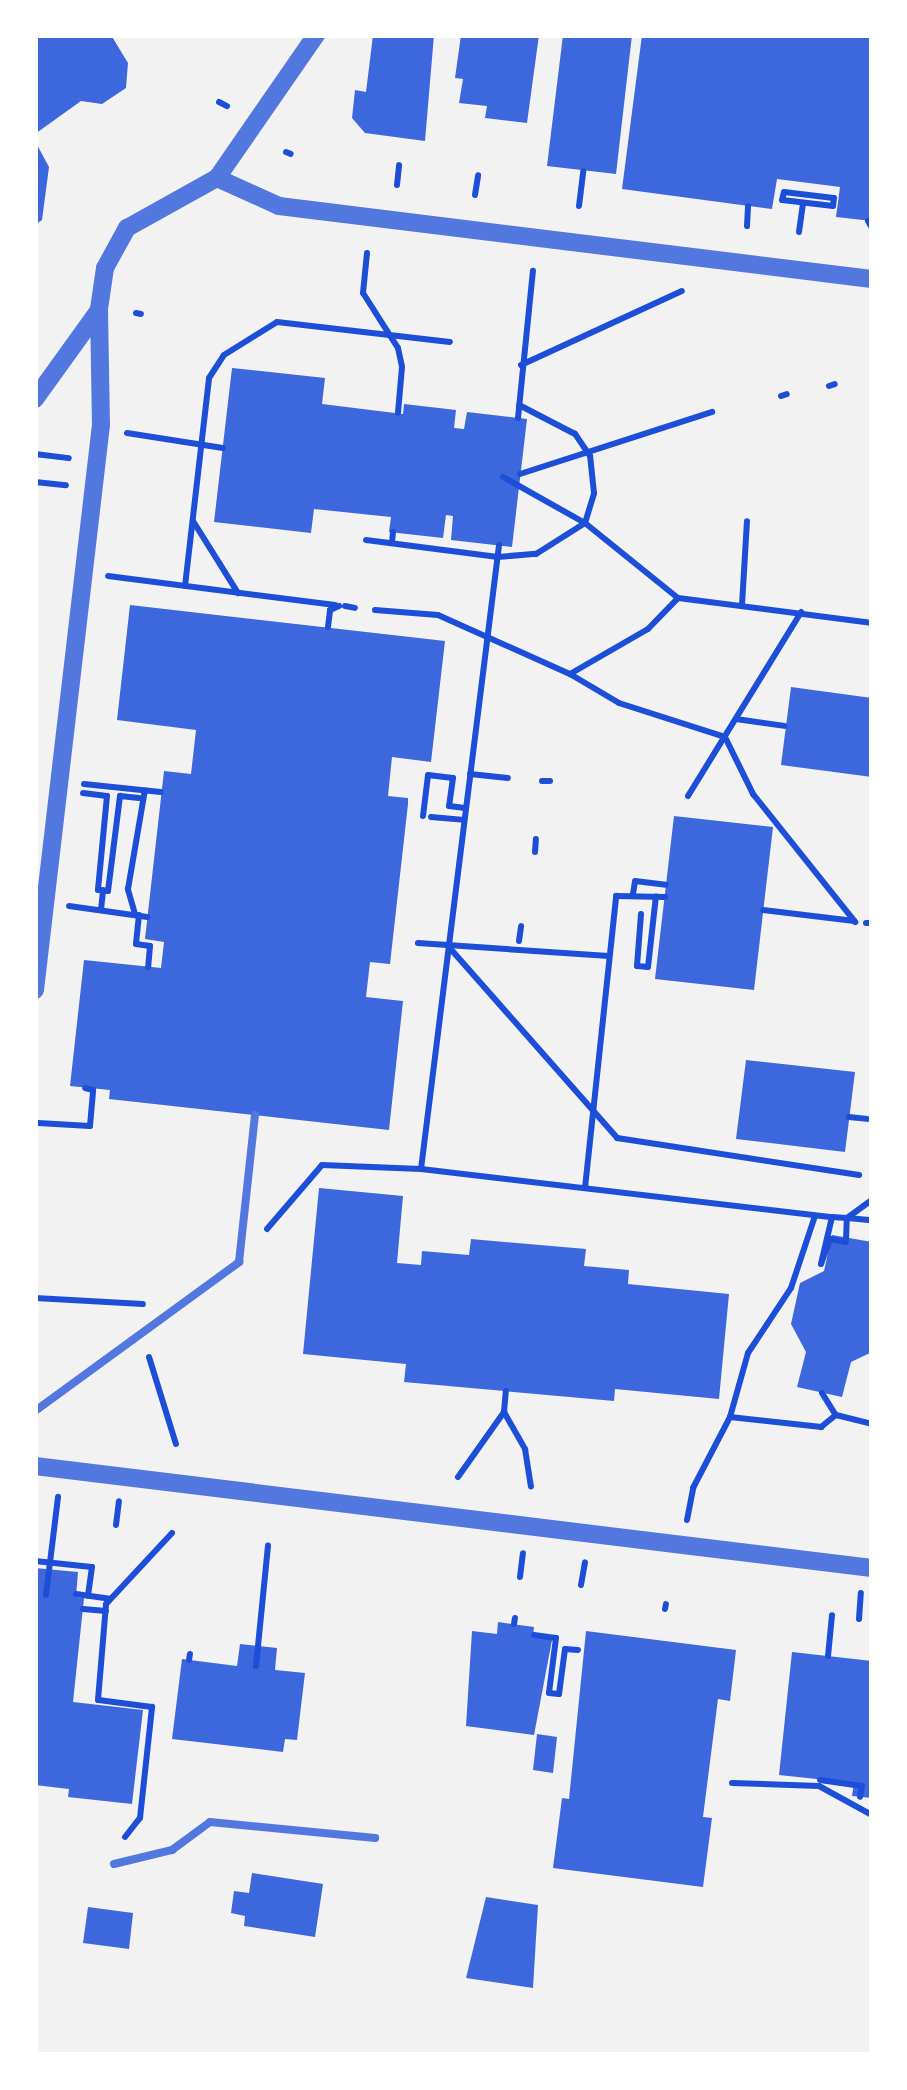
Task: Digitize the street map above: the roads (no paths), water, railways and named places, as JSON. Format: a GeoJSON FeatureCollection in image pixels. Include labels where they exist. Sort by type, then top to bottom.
{"type":"FeatureCollection","features":[{"type":"Feature","properties":{"kind":"street"},"geometry":{"type":"LineString","coordinates":[[35,990],[101,425],[99,309],[105,268],[126,228],[217,178],[316,35]]}},
{"type":"Feature","properties":{"kind":"street"},"geometry":{"type":"LineString","coordinates":[[217,178],[279,206],[872,279]]}},
{"type":"Feature","properties":{"kind":"street"},"geometry":{"type":"LineString","coordinates":[[35,400],[99,309]]}},
{"type":"Feature","properties":{"kind":"street"},"geometry":{"type":"LineString","coordinates":[[35,1466],[872,1568]]}},
{"type":"Feature","properties":{"kind":"lane"},"geometry":{"type":"LineString","coordinates":[[35,1411],[239,1262],[254,1115]]}},
{"type":"Feature","properties":{"kind":"lane"},"geometry":{"type":"LineString","coordinates":[[114,1864],[132,1854],[172,1850],[210,1822],[375,1838]]}}]}
